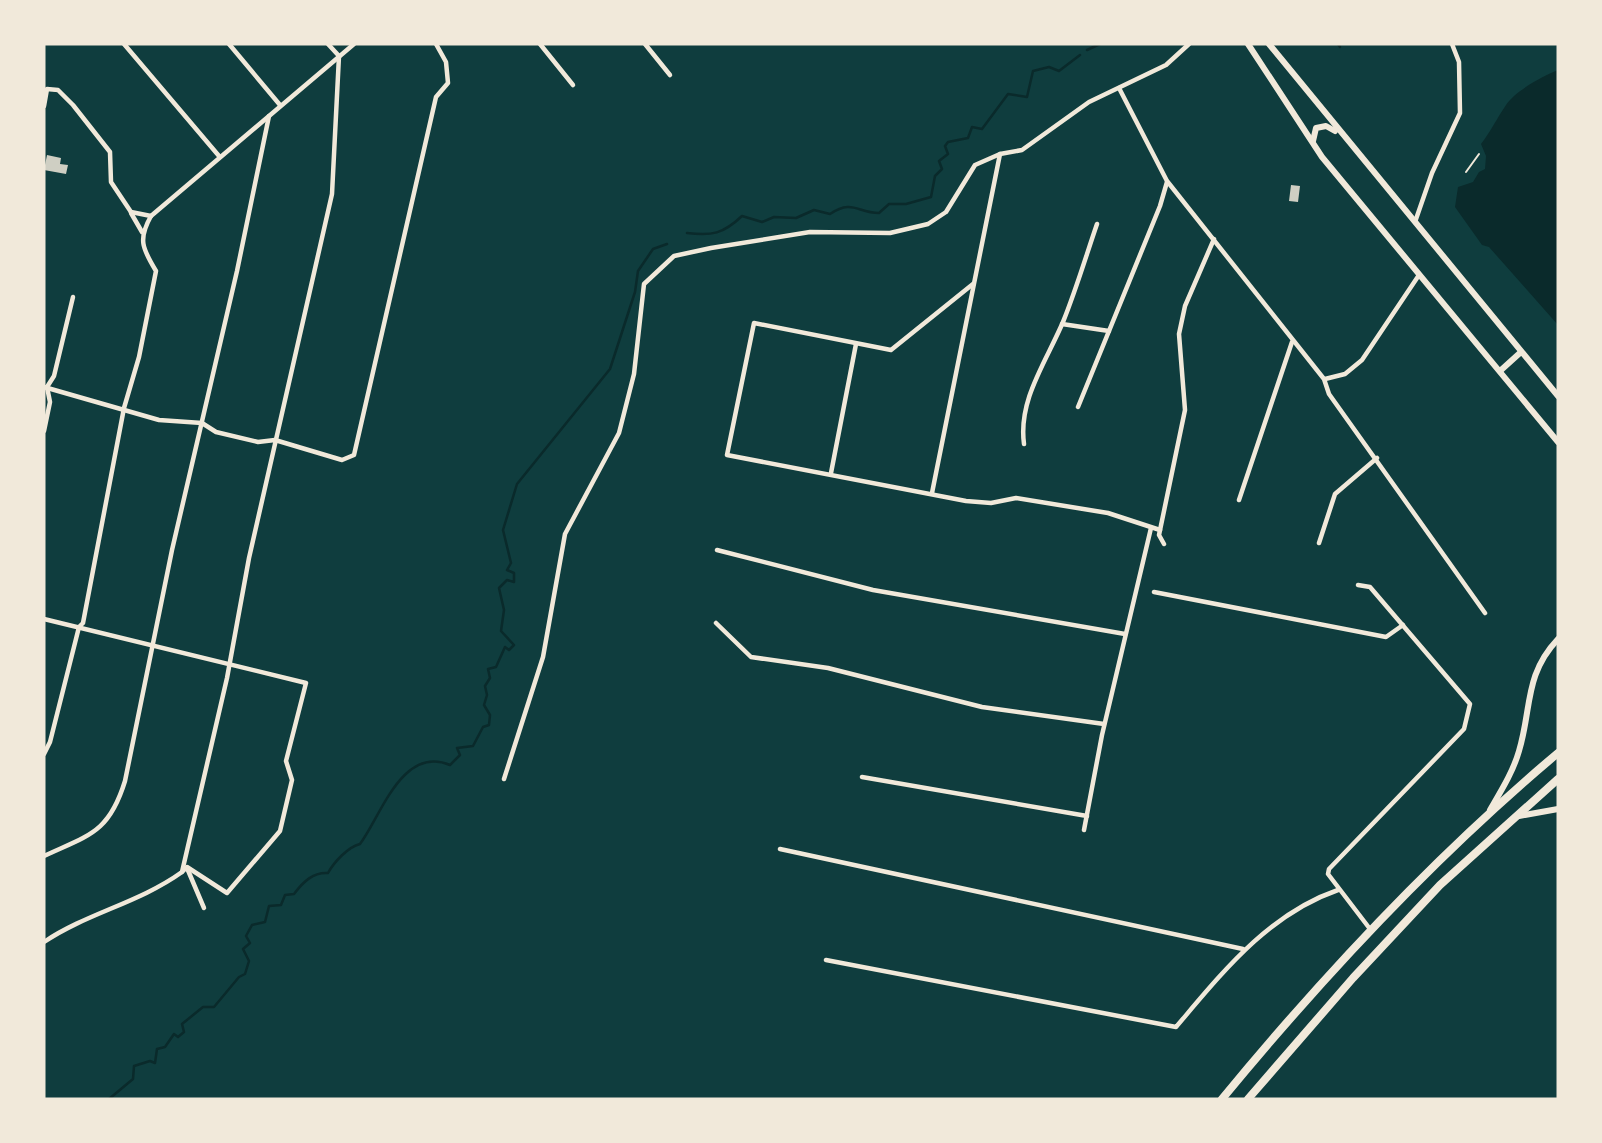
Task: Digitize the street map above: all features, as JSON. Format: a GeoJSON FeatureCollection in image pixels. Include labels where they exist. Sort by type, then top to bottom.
{"type":"FeatureCollection","features":[{"type":"Feature","properties":{"kind":"highway"},"geometry":{"type":"LineString","coordinates":[[1222,1099],[1298,1007],[1370,930],[1490,810],[1558,753]]}},
{"type":"Feature","properties":{"kind":"highway"},"geometry":{"type":"LineString","coordinates":[[1248,1099],[1361,968],[1440,885],[1558,779]]}},
{"type":"Feature","properties":{"kind":"main road"},"geometry":{"type":"LineString","coordinates":[[1248,44],[1313,145],[1558,442]]}},
{"type":"Feature","properties":{"kind":"main road"},"geometry":{"type":"LineString","coordinates":[[1269,44],[1558,396]]}},
{"type":"Feature","properties":{"kind":"main road"},"geometry":{"type":"LineString","coordinates":[[1313,145],[1313,131],[1319,127],[1330,127],[1345,139]]}},
{"type":"Feature","properties":{"kind":"main road"},"geometry":{"type":"LineString","coordinates":[[1500,371],[1521,352]]}},
{"type":"Feature","properties":{"kind":"main road"},"geometry":{"type":"LineString","coordinates":[[1490,810],[1509,778],[1520,749],[1531,681],[1558,639]]}},
{"type":"Feature","properties":{"kind":"main road"},"geometry":{"type":"LineString","coordinates":[[1508,822],[1534,812],[1558,809]]}},
{"type":"Feature","properties":{"kind":"street"},"geometry":{"type":"LineString","coordinates":[[124,44],[219,156]]}},
{"type":"Feature","properties":{"kind":"street"},"geometry":{"type":"LineString","coordinates":[[229,44],[280,105]]}},
{"type":"Feature","properties":{"kind":"street"},"geometry":{"type":"LineString","coordinates":[[181,872],[229,663],[275,440],[332,194],[338,56],[328,44]]}},
{"type":"Feature","properties":{"kind":"street"},"geometry":{"type":"LineString","coordinates":[[142,232],[151,216],[354,44]]}},
{"type":"Feature","properties":{"kind":"street"},"geometry":{"type":"LineString","coordinates":[[45,387],[159,420],[202,423],[216,432],[258,443],[275,440],[342,460],[354,455],[436,97],[448,83],[446,62],[436,44]]}},
{"type":"Feature","properties":{"kind":"street"},"geometry":{"type":"LineString","coordinates":[[540,44],[573,85]]}},
{"type":"Feature","properties":{"kind":"street"},"geometry":{"type":"LineString","coordinates":[[645,44],[670,75]]}},
{"type":"Feature","properties":{"kind":"street"},"geometry":{"type":"LineString","coordinates":[[504,779],[543,657],[565,534],[619,433],[634,374],[644,284],[674,256],[723,245],[810,232],[890,233],[919,227],[946,212],[970,169],[982,160],[1022,150],[1089,102],[1166,65],[1189,44]]}},
{"type":"Feature","properties":{"kind":"street"},"geometry":{"type":"LineString","coordinates":[[1415,222],[1432,173],[1460,114],[1459,62],[1451,44]]}},
{"type":"Feature","properties":{"kind":"street"},"geometry":{"type":"LineString","coordinates":[[1119,88],[1167,181],[1215,238],[1324,379],[1329,394],[1485,613]]}},
{"type":"Feature","properties":{"kind":"street"},"geometry":{"type":"LineString","coordinates":[[44,106],[47,89],[58,90],[110,152],[111,182],[142,232],[145,252],[156,271],[107,492],[109,499],[99,554],[83,623],[79,627],[50,742],[44,754]]}},
{"type":"Feature","properties":{"kind":"street"},"geometry":{"type":"LineString","coordinates":[[44,856],[106,824],[119,802],[269,115]]}},
{"type":"Feature","properties":{"kind":"street"},"geometry":{"type":"LineString","coordinates":[[932,493],[1000,155]]}},
{"type":"Feature","properties":{"kind":"street"},"geometry":{"type":"LineString","coordinates":[[1078,407],[1160,206],[1167,181]]}},
{"type":"Feature","properties":{"kind":"street"},"geometry":{"type":"LineString","coordinates":[[131,212],[151,216]]}},
{"type":"Feature","properties":{"kind":"street"},"geometry":{"type":"LineString","coordinates":[[1024,444],[1021,425],[1041,364],[1062,324],[1097,224]]}},
{"type":"Feature","properties":{"kind":"street"},"geometry":{"type":"LineString","coordinates":[[1164,544],[1160,530],[1185,410],[1179,334],[1185,306],[1215,238]]}},
{"type":"Feature","properties":{"kind":"street"},"geometry":{"type":"LineString","coordinates":[[1324,379],[1345,374],[1362,360],[1420,274]]}},
{"type":"Feature","properties":{"kind":"street"},"geometry":{"type":"LineString","coordinates":[[973,284],[891,351],[754,323],[727,455],[991,503],[1016,498],[1108,513],[1160,530]]}},
{"type":"Feature","properties":{"kind":"street"},"geometry":{"type":"LineString","coordinates":[[45,387],[54,376],[73,297]]}},
{"type":"Feature","properties":{"kind":"street"},"geometry":{"type":"LineString","coordinates":[[1062,324],[1109,331]]}},
{"type":"Feature","properties":{"kind":"street"},"geometry":{"type":"LineString","coordinates":[[1239,500],[1293,342]]}},
{"type":"Feature","properties":{"kind":"street"},"geometry":{"type":"LineString","coordinates":[[831,473],[856,344]]}},
{"type":"Feature","properties":{"kind":"street"},"geometry":{"type":"LineString","coordinates":[[44,431],[50,402],[45,387]]}},
{"type":"Feature","properties":{"kind":"street"},"geometry":{"type":"LineString","coordinates":[[1319,543],[1335,494],[1377,458]]}},
{"type":"Feature","properties":{"kind":"street"},"geometry":{"type":"LineString","coordinates":[[1084,830],[1104,724],[1152,528]]}},
{"type":"Feature","properties":{"kind":"street"},"geometry":{"type":"LineString","coordinates":[[717,550],[873,590],[1125,634]]}},
{"type":"Feature","properties":{"kind":"street"},"geometry":{"type":"LineString","coordinates":[[1358,585],[1370,587],[1470,704],[1464,729],[1329,869],[1328,874],[1338,890],[1370,930]]}},
{"type":"Feature","properties":{"kind":"street"},"geometry":{"type":"LineString","coordinates":[[1154,592],[1386,637],[1403,625]]}},
{"type":"Feature","properties":{"kind":"street"},"geometry":{"type":"LineString","coordinates":[[44,619],[153,648],[229,663],[306,683],[286,761],[292,780],[280,831],[227,892],[187,867]]}},
{"type":"Feature","properties":{"kind":"street"},"geometry":{"type":"LineString","coordinates":[[716,623],[751,657],[828,668],[982,707],[1104,724]]}},
{"type":"Feature","properties":{"kind":"street"},"geometry":{"type":"LineString","coordinates":[[862,776],[1087,816]]}},
{"type":"Feature","properties":{"kind":"street"},"geometry":{"type":"LineString","coordinates":[[780,849],[1088,913],[1243,949]]}},
{"type":"Feature","properties":{"kind":"street"},"geometry":{"type":"LineString","coordinates":[[44,942],[64,929],[157,890],[187,867]]}},
{"type":"Feature","properties":{"kind":"street"},"geometry":{"type":"LineString","coordinates":[[187,867],[204,908]]}},
{"type":"Feature","properties":{"kind":"street"},"geometry":{"type":"LineString","coordinates":[[826,960],[1176,1027],[1243,949],[1313,898],[1338,890]]}},
{"type":"Feature","properties":{"kind":"path"},"geometry":{"type":"LineString","coordinates":[[1466,172],[1479,154]]}},
{"type":"Feature","properties":{"kind":"water"},"geometry":{"type":"Polygon","coordinates":[[[1558,70],[1558,325],[1489,247],[1482,245],[1455,207],[1458,187],[1473,182],[1479,172],[1485,169],[1486,156],[1481,144],[1506,105],[1522,89],[1558,70]]]}},
{"type":"Feature","properties":{"kind":"building"},"geometry":{"type":"Polygon","coordinates":[[[47,155],[61,158],[60,164],[68,165],[66,174],[44,170],[47,155]]]}},
{"type":"Feature","properties":{"kind":"building"},"geometry":{"type":"Polygon","coordinates":[[[1291,185],[1300,186],[1298,202],[1289,201],[1291,185]]]}},
{"type":"Feature","properties":{"kind":"waterway"},"geometry":{"type":"LineString","coordinates":[[1087,50],[1100,44]]}},
{"type":"Feature","properties":{"kind":"waterway"},"geometry":{"type":"LineString","coordinates":[[687,233],[717,232],[729,227],[742,216],[762,222],[774,217],[796,218],[814,210],[830,214],[850,207],[879,213],[889,204],[906,204],[931,197],[935,176],[942,169],[939,161],[948,154],[945,146],[948,142],[968,138],[972,127],[982,129],[1008,94],[1027,97],[1033,71],[1049,67],[1059,71],[1080,55]]}},
{"type":"Feature","properties":{"kind":"waterway"},"geometry":{"type":"LineString","coordinates":[[109,1099],[133,1079],[134,1066],[150,1061],[155,1063],[157,1049],[165,1047],[174,1034],[178,1037],[184,1032],[182,1024],[203,1007],[214,1007],[239,977],[245,974],[249,961],[243,949],[250,943],[246,936],[252,925],[265,922],[269,906],[281,905],[285,895],[294,894],[318,874],[328,873],[342,856],[360,844],[385,801],[406,774],[419,765],[433,762],[450,765],[460,755],[457,748],[473,746],[483,727],[489,725],[490,715],[484,705],[487,695],[485,686],[490,678],[488,669],[496,667],[505,647],[509,650],[514,645],[501,631],[504,610],[499,588],[507,580],[514,582],[514,573],[507,570],[511,563],[503,530],[517,484],[610,369],[635,292],[638,271],[653,249],[667,244]]}}]}
